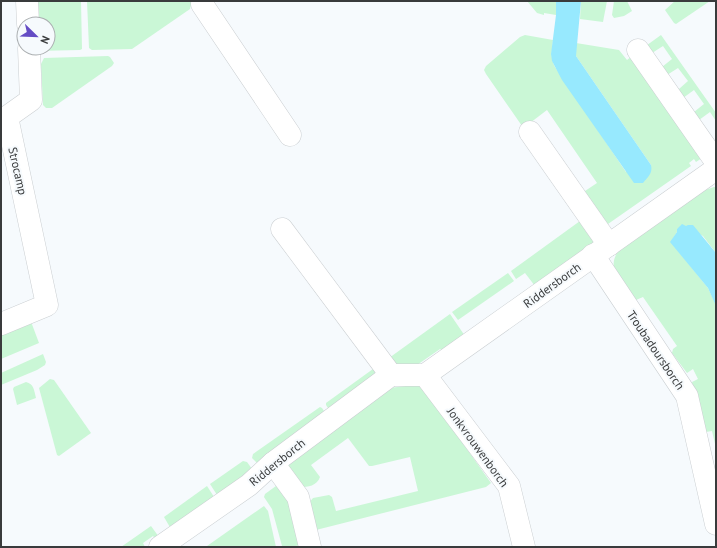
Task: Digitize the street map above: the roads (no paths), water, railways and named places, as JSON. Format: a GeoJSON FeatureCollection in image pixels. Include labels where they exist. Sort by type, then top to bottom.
{"type":"FeatureCollection","features":[{"type":"Feature","properties":{"kind":"street"},"geometry":{"type":"LineString","coordinates":[[28,1],[28,16]]}},
{"type":"Feature","properties":{"kind":"street"},"geometry":{"type":"LineString","coordinates":[[203,1],[202,4],[290,135]]}},
{"type":"Feature","properties":{"kind":"street"},"geometry":{"type":"LineString","coordinates":[[638,50],[716,162]]}},
{"type":"Feature","properties":{"kind":"street","name":"Strocamp"},"geometry":{"type":"LineString","coordinates":[[1,324],[47,305],[4,117],[31,100],[29,56]]}},
{"type":"Feature","properties":{"kind":"street"},"geometry":{"type":"LineString","coordinates":[[530,132],[601,250]]}},
{"type":"Feature","properties":{"kind":"street","name":"Riddersborch"},"geometry":{"type":"LineString","coordinates":[[425,375],[716,169]]}},
{"type":"Feature","properties":{"kind":"street"},"geometry":{"type":"LineString","coordinates":[[282,229],[391,375],[425,375]]}},
{"type":"Feature","properties":{"kind":"street","name":"Troubadoursborch"},"geometry":{"type":"LineString","coordinates":[[601,250],[687,396],[716,524]]}},
{"type":"Feature","properties":{"kind":"street","name":"Riddersborch"},"geometry":{"type":"LineString","coordinates":[[160,547],[249,485],[273,463],[391,375]]}},
{"type":"Feature","properties":{"kind":"street","name":"Jonkvrouwenborch"},"geometry":{"type":"LineString","coordinates":[[425,375],[509,486],[524,547]]}},
{"type":"Feature","properties":{"kind":"street"},"geometry":{"type":"LineString","coordinates":[[273,463],[298,497],[310,547]]}},
{"type":"Feature","properties":{"kind":"water"},"geometry":{"type":"Polygon","coordinates":[[[556,1],[581,1],[576,56],[651,165],[651,173],[643,183],[634,183],[562,80],[552,61],[551,54],[556,15],[556,1]]]}},
{"type":"Feature","properties":{"kind":"water"},"geometry":{"type":"Polygon","coordinates":[[[682,224],[686,226],[693,225],[716,253],[716,306],[708,288],[670,242],[677,232],[677,229],[682,224]]]}}]}
